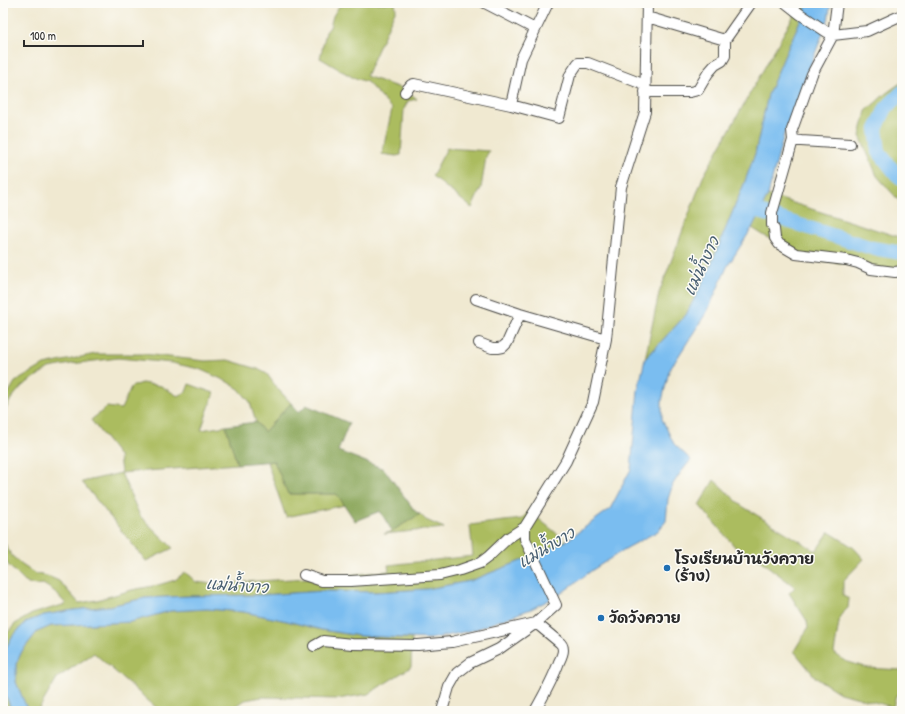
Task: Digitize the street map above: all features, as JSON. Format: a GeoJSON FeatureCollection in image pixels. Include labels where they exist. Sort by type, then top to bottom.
{"type":"FeatureCollection","features":[{"type":"Feature","properties":{"kind":"street"},"geometry":{"type":"LineString","coordinates":[[485,3],[535,29]]}},
{"type":"Feature","properties":{"kind":"street"},"geometry":{"type":"LineString","coordinates":[[511,105],[521,59],[548,3]]}},
{"type":"Feature","properties":{"kind":"street"},"geometry":{"type":"LineString","coordinates":[[304,575],[322,581],[351,581],[440,575],[480,563],[508,538],[525,527],[566,461],[593,402],[606,339],[621,187],[645,112],[646,3]]}},
{"type":"Feature","properties":{"kind":"street"},"geometry":{"type":"LineString","coordinates":[[405,92],[411,85],[414,84],[511,105],[559,118],[570,75],[578,63],[588,63],[645,88],[690,92],[698,90],[714,65],[722,61],[725,56],[725,40],[751,3]]}},
{"type":"Feature","properties":{"kind":"street"},"geometry":{"type":"LineString","coordinates":[[786,3],[800,14],[830,33],[867,31],[902,15]]}},
{"type":"Feature","properties":{"kind":"street"},"geometry":{"type":"LineString","coordinates":[[837,3],[830,33],[812,74],[792,130],[793,140],[772,213],[772,225],[775,238],[779,244],[796,254],[846,260],[858,263],[871,269],[895,272],[902,271]]}},
{"type":"Feature","properties":{"kind":"street"},"geometry":{"type":"LineString","coordinates":[[647,17],[725,40]]}},
{"type":"Feature","properties":{"kind":"street"},"geometry":{"type":"LineString","coordinates":[[793,140],[850,144]]}},
{"type":"Feature","properties":{"kind":"street"},"geometry":{"type":"LineString","coordinates":[[476,299],[520,314],[606,339]]}},
{"type":"Feature","properties":{"kind":"street"},"geometry":{"type":"LineString","coordinates":[[479,342],[492,348],[503,347],[507,344],[520,314]]}},
{"type":"Feature","properties":{"kind":"street"},"geometry":{"type":"LineString","coordinates":[[442,711],[449,687],[457,673],[470,663],[498,650],[536,623],[556,605],[525,539],[525,527]]}},
{"type":"Feature","properties":{"kind":"street"},"geometry":{"type":"LineString","coordinates":[[314,646],[323,642],[418,645],[452,642],[536,623]]}},
{"type":"Feature","properties":{"kind":"street"},"geometry":{"type":"LineString","coordinates":[[535,711],[546,692],[564,649],[560,642],[536,623]]}},
{"type":"Feature","properties":{"kind":"green space"},"geometry":{"type":"Polygon","coordinates":[[[353,3],[395,3],[396,9],[366,76],[406,90],[417,99],[408,101],[404,109],[401,155],[396,156],[382,154],[392,109],[367,82],[352,77],[320,58],[326,32],[330,27],[333,16],[339,6],[353,3]]]}},
{"type":"Feature","properties":{"kind":"green space"},"geometry":{"type":"Polygon","coordinates":[[[795,3],[808,3],[768,95],[755,154],[707,274],[686,315],[645,359],[659,293],[703,177],[799,6],[795,3]]]}},
{"type":"Feature","properties":{"kind":"green space"},"geometry":{"type":"Polygon","coordinates":[[[902,82],[902,204],[877,176],[860,136],[866,111],[885,94],[902,82]]]}},
{"type":"Feature","properties":{"kind":"green space"},"geometry":{"type":"Polygon","coordinates":[[[447,148],[489,151],[486,157],[481,188],[472,208],[432,176],[447,148]]]}},
{"type":"Feature","properties":{"kind":"green space"},"geometry":{"type":"Polygon","coordinates":[[[768,195],[902,238],[902,273],[800,258],[752,228],[768,195]]]}},
{"type":"Feature","properties":{"kind":"green space"},"geometry":{"type":"Polygon","coordinates":[[[95,354],[143,354],[205,361],[228,360],[258,369],[267,374],[277,388],[291,403],[264,432],[256,422],[250,402],[239,389],[226,381],[199,369],[172,363],[118,358],[49,368],[22,386],[11,399],[3,415],[3,402],[15,382],[44,365],[95,354]]]}},
{"type":"Feature","properties":{"kind":"green space"},"geometry":{"type":"Polygon","coordinates":[[[142,383],[161,386],[178,396],[186,392],[189,384],[214,393],[201,430],[226,426],[237,464],[121,473],[119,456],[91,420],[107,407],[121,409],[131,387],[142,383]]]}},
{"type":"Feature","properties":{"kind":"green space"},"geometry":{"type":"Polygon","coordinates":[[[291,403],[299,412],[306,405],[349,423],[338,451],[384,469],[415,511],[420,514],[392,531],[380,511],[355,521],[337,494],[288,494],[274,461],[237,464],[226,426],[256,422],[264,432],[291,403]]]}},
{"type":"Feature","properties":{"kind":"green space"},"geometry":{"type":"Polygon","coordinates":[[[274,461],[288,494],[338,494],[345,505],[286,517],[267,462],[274,461]]]}},
{"type":"Feature","properties":{"kind":"green space"},"geometry":{"type":"Polygon","coordinates":[[[121,473],[140,516],[173,548],[146,561],[82,482],[121,473]]]}},
{"type":"Feature","properties":{"kind":"green space"},"geometry":{"type":"Polygon","coordinates":[[[714,480],[742,506],[816,551],[829,532],[853,547],[864,559],[843,581],[843,596],[849,599],[848,608],[840,616],[834,653],[845,661],[868,668],[902,670],[902,695],[896,695],[893,707],[840,693],[816,678],[794,651],[808,628],[807,621],[789,593],[795,587],[753,555],[736,548],[699,505],[714,480]]]}},
{"type":"Feature","properties":{"kind":"green space"},"geometry":{"type":"Polygon","coordinates":[[[529,511],[566,541],[541,553],[470,581],[427,589],[376,592],[324,591],[262,595],[145,598],[109,606],[44,615],[26,622],[12,637],[3,653],[3,638],[15,624],[32,614],[66,604],[54,591],[43,584],[35,585],[25,582],[9,566],[3,556],[3,540],[11,555],[22,565],[34,573],[59,581],[79,603],[158,585],[175,580],[185,572],[196,582],[212,584],[389,571],[388,565],[473,556],[470,525],[522,519],[529,511]]]}},
{"type":"Feature","properties":{"kind":"green space"},"geometry":{"type":"Polygon","coordinates":[[[420,514],[426,520],[444,528],[384,534],[392,531],[420,514]]]}},
{"type":"Feature","properties":{"kind":"green space"},"geometry":{"type":"Polygon","coordinates":[[[207,609],[244,612],[322,630],[360,636],[412,639],[411,667],[368,694],[338,699],[262,697],[245,700],[235,707],[233,711],[160,711],[94,653],[57,678],[39,709],[41,711],[28,711],[16,682],[16,664],[22,651],[37,632],[51,626],[130,622],[170,611],[207,609]]]}},
{"type":"Feature","properties":{"kind":"green space"},"geometry":{"type":"Polygon","coordinates":[[[3,688],[12,711],[3,711],[3,688]]]}},
{"type":"Feature","properties":{"kind":"water"},"geometry":{"type":"Polygon","coordinates":[[[808,3],[831,3],[828,20],[784,134],[768,195],[752,228],[727,267],[708,310],[669,371],[662,401],[662,419],[674,444],[691,460],[673,484],[668,499],[666,521],[658,531],[625,549],[591,571],[559,595],[531,609],[474,630],[430,639],[360,636],[322,630],[244,612],[207,609],[170,611],[130,622],[51,626],[37,632],[22,651],[16,664],[16,682],[28,711],[12,711],[3,688],[3,653],[12,637],[26,622],[44,615],[110,606],[145,598],[262,595],[324,591],[376,592],[427,589],[470,581],[541,553],[566,541],[610,509],[631,469],[638,390],[645,359],[686,315],[707,274],[755,154],[768,95],[808,3]]]}},
{"type":"Feature","properties":{"kind":"waterway"},"geometry":{"type":"LineString","coordinates":[[902,92],[886,108],[876,129],[879,152],[896,174],[902,179]]}},
{"type":"Feature","properties":{"kind":"waterway"},"geometry":{"type":"LineString","coordinates":[[747,208],[872,248],[902,253]]}},
{"type":"Feature","properties":{"kind":"place","name":"โรงเรียนบ้านวังควาย (ร้าง)"},"geometry":{"type":"Point","coordinates":[667,568]}},
{"type":"Feature","properties":{"kind":"place","name":"วัดวังควาย"},"geometry":{"type":"Point","coordinates":[601,618]}},
{"type":"Feature","properties":{"kind":"water label","name":"แม่น้ำงาว"},"geometry":{"type":"Point","coordinates":[701,266]}},
{"type":"Feature","properties":{"kind":"water label","name":"แม่น้ำงาว"},"geometry":{"type":"Point","coordinates":[546,547]}},
{"type":"Feature","properties":{"kind":"water label","name":"แม่น้ำงาว"},"geometry":{"type":"Point","coordinates":[237,585]}}]}
